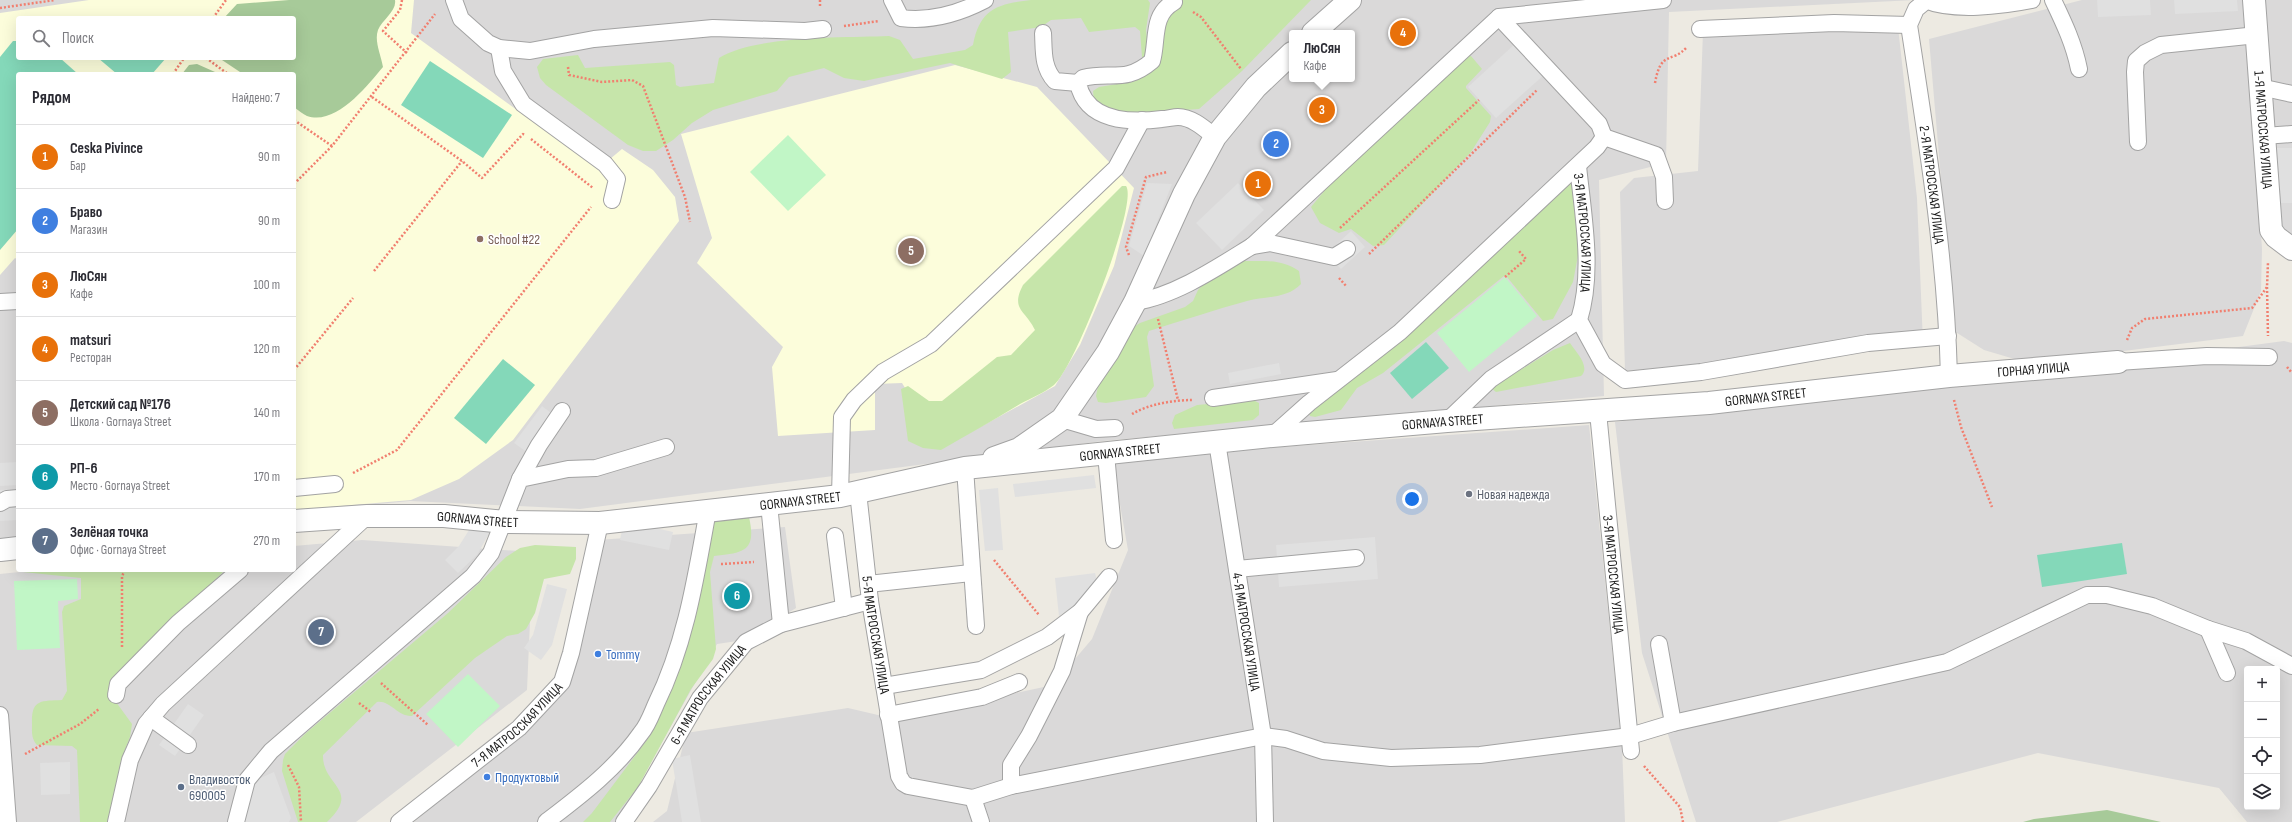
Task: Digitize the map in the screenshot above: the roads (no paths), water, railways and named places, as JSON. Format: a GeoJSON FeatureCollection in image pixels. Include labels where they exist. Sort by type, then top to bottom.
{"type":"FeatureCollection","features":[{"type":"Feature","properties":{"kind":"street"},"geometry":{"type":"LineString","coordinates":[[1316,30],[1350,0]]}},
{"type":"Feature","properties":{"kind":"street","name":"1-Я МАТРОССКАЯ УЛИЦА"},"geometry":{"type":"LineString","coordinates":[[2254,0],[2271,230],[2276,237],[2292,249]]}},
{"type":"Feature","properties":{"kind":"street"},"geometry":{"type":"LineString","coordinates":[[965,468],[1018,449],[1062,419],[1144,300],[1184,194],[1215,137],[1256,88],[1289,56]]}},
{"type":"Feature","properties":{"kind":"street","name":"ГОРНАЯ УЛИЦА"},"geometry":{"type":"LineString","coordinates":[[1949,376],[2118,362]]}},
{"type":"Feature","properties":{"kind":"street","name":"GORNAYA STREET"},"geometry":{"type":"LineString","coordinates":[[296,522],[367,516],[444,516],[505,522],[600,523],[849,494],[965,468],[1272,436],[1447,421],[1709,404],[1949,376]]}},
{"type":"Feature","properties":{"kind":"street"},"geometry":{"type":"LineString","coordinates":[[0,550],[16,548]]}},
{"type":"Feature","properties":{"kind":"lane"},"geometry":{"type":"LineString","coordinates":[[454,0],[461,19],[488,43],[499,48],[530,52],[594,39],[713,28],[805,31],[823,29]]}},
{"type":"Feature","properties":{"kind":"lane"},"geometry":{"type":"LineString","coordinates":[[892,0],[901,18],[918,20],[945,16],[967,10],[985,0]]}},
{"type":"Feature","properties":{"kind":"lane"},"geometry":{"type":"LineString","coordinates":[[1144,300],[1220,266],[1252,246],[1499,17],[1663,0]]}},
{"type":"Feature","properties":{"kind":"lane"},"geometry":{"type":"LineString","coordinates":[[1700,29],[1834,23],[1909,25],[1916,9],[1926,0],[1935,4],[1966,6],[2005,5],[2032,0]]}},
{"type":"Feature","properties":{"kind":"lane"},"geometry":{"type":"LineString","coordinates":[[2053,0],[2064,20],[2076,51],[2079,69]]}},
{"type":"Feature","properties":{"kind":"lane"},"geometry":{"type":"LineString","coordinates":[[1042,33],[1045,66],[1048,74],[1055,81],[1078,83],[1083,78],[1089,77],[1122,77],[1145,67],[1152,61],[1158,20],[1165,10],[1174,2]]}},
{"type":"Feature","properties":{"kind":"lane"},"geometry":{"type":"LineString","coordinates":[[1499,17],[1599,124],[1604,137],[1656,155],[1664,177],[1665,201]]}},
{"type":"Feature","properties":{"kind":"lane","name":"2-Я МАТРОССКАЯ УЛИЦА"},"geometry":{"type":"LineString","coordinates":[[1909,25],[1936,202],[1948,336],[1949,376]]}},
{"type":"Feature","properties":{"kind":"lane"},"geometry":{"type":"LineString","coordinates":[[2138,142],[2135,72],[2136,61],[2145,53],[2161,45],[2257,35]]}},
{"type":"Feature","properties":{"kind":"lane"},"geometry":{"type":"LineString","coordinates":[[499,48],[503,71],[523,104],[605,164],[617,179],[612,200]]}},
{"type":"Feature","properties":{"kind":"lane"},"geometry":{"type":"LineString","coordinates":[[1078,83],[1087,104],[1104,116],[1142,120],[1179,117],[1197,123],[1215,137]]}},
{"type":"Feature","properties":{"kind":"lane"},"geometry":{"type":"LineString","coordinates":[[2260,87],[2292,94]]}},
{"type":"Feature","properties":{"kind":"lane","name":"5-Я МАТРОССКАЯ УЛИЦА"},"geometry":{"type":"LineString","coordinates":[[973,798],[908,786],[903,783],[899,776],[868,584],[849,494],[842,417],[854,400],[883,372],[931,344],[1116,168],[1142,120]]}},
{"type":"Feature","properties":{"kind":"lane"},"geometry":{"type":"LineString","coordinates":[[2264,136],[2292,134]]}},
{"type":"Feature","properties":{"kind":"lane"},"geometry":{"type":"LineString","coordinates":[[1272,436],[1309,403],[1341,380],[1400,332],[1598,147],[1604,137]]}},
{"type":"Feature","properties":{"kind":"lane","name":"3-Я МАТРОССКАЯ УЛИЦА"},"geometry":{"type":"LineString","coordinates":[[1578,166],[1586,245],[1585,302],[1579,320]]}},
{"type":"Feature","properties":{"kind":"lane"},"geometry":{"type":"LineString","coordinates":[[1252,246],[1270,242],[1334,257],[1347,249]]}},
{"type":"Feature","properties":{"kind":"lane"},"geometry":{"type":"LineString","coordinates":[[0,302],[16,301]]}},
{"type":"Feature","properties":{"kind":"lane"},"geometry":{"type":"LineString","coordinates":[[1447,421],[1491,379],[1579,320],[1603,364],[1626,380],[1700,372],[1868,343],[1948,336]]}},
{"type":"Feature","properties":{"kind":"lane"},"geometry":{"type":"LineString","coordinates":[[2118,362],[2207,356],[2269,357]]}},
{"type":"Feature","properties":{"kind":"lane"},"geometry":{"type":"LineString","coordinates":[[1213,398],[1341,380]]}},
{"type":"Feature","properties":{"kind":"lane"},"geometry":{"type":"LineString","coordinates":[[236,822],[247,780],[279,744],[473,576],[491,553],[505,522],[520,479],[539,445],[562,411]]}},
{"type":"Feature","properties":{"kind":"lane","name":"3-Я МАТРОССКАЯ УЛИЦА"},"geometry":{"type":"LineString","coordinates":[[1598,412],[1630,744]]}},
{"type":"Feature","properties":{"kind":"lane"},"geometry":{"type":"LineString","coordinates":[[1062,419],[1096,429],[1115,428]]}},
{"type":"Feature","properties":{"kind":"lane","name":"4-Я МАТРОССКАЯ УЛИЦА"},"geometry":{"type":"LineString","coordinates":[[1217,442],[1262,736],[1265,822]]}},
{"type":"Feature","properties":{"kind":"lane"},"geometry":{"type":"LineString","coordinates":[[520,479],[568,469],[596,468],[666,447]]}},
{"type":"Feature","properties":{"kind":"lane"},"geometry":{"type":"LineString","coordinates":[[1106,454],[1114,540]]}},
{"type":"Feature","properties":{"kind":"lane"},"geometry":{"type":"LineString","coordinates":[[965,468],[971,573],[976,626]]}},
{"type":"Feature","properties":{"kind":"lane"},"geometry":{"type":"LineString","coordinates":[[296,488],[335,484]]}},
{"type":"Feature","properties":{"kind":"lane"},"geometry":{"type":"LineString","coordinates":[[0,503],[7,499],[16,498]]}},
{"type":"Feature","properties":{"kind":"lane"},"geometry":{"type":"LineString","coordinates":[[768,504],[781,624]]}},
{"type":"Feature","properties":{"kind":"lane"},"geometry":{"type":"LineString","coordinates":[[546,822],[580,796],[623,757],[642,732],[665,685],[686,626],[708,510]]}},
{"type":"Feature","properties":{"kind":"lane"},"geometry":{"type":"LineString","coordinates":[[116,822],[130,760],[146,724],[163,704],[367,516]]}},
{"type":"Feature","properties":{"kind":"lane","name":"7-Я МАТРОССКАЯ УЛИЦА"},"geometry":{"type":"LineString","coordinates":[[399,822],[519,728],[562,682],[571,653],[600,523]]}},
{"type":"Feature","properties":{"kind":"lane"},"geometry":{"type":"LineString","coordinates":[[835,536],[844,608]]}},
{"type":"Feature","properties":{"kind":"lane"},"geometry":{"type":"LineString","coordinates":[[1237,569],[1356,558]]}},
{"type":"Feature","properties":{"kind":"lane"},"geometry":{"type":"LineString","coordinates":[[117,690],[178,623],[238,572]]}},
{"type":"Feature","properties":{"kind":"lane"},"geometry":{"type":"LineString","coordinates":[[868,584],[971,573]]}},
{"type":"Feature","properties":{"kind":"lane"},"geometry":{"type":"LineString","coordinates":[[884,686],[981,670],[1053,633],[1080,612],[1109,577]]}},
{"type":"Feature","properties":{"kind":"lane"},"geometry":{"type":"LineString","coordinates":[[982,822],[973,798],[1011,786],[1262,736],[1286,739],[1323,751],[1391,758],[1480,754],[1630,744],[1673,723],[1947,662],[2086,595],[2107,594],[2152,606],[2208,629],[2246,641],[2292,666]]}},
{"type":"Feature","properties":{"kind":"lane","name":"6-Я МАТРОССКАЯ УЛИЦА"},"geometry":{"type":"LineString","coordinates":[[624,822],[649,786],[700,698],[746,642],[781,624],[870,601]]}},
{"type":"Feature","properties":{"kind":"lane"},"geometry":{"type":"LineString","coordinates":[[1011,786],[1011,765],[1062,671],[1080,612]]}},
{"type":"Feature","properties":{"kind":"lane"},"geometry":{"type":"LineString","coordinates":[[2208,629],[2227,673]]}},
{"type":"Feature","properties":{"kind":"lane"},"geometry":{"type":"LineString","coordinates":[[1659,644],[1673,723]]}},
{"type":"Feature","properties":{"kind":"lane"},"geometry":{"type":"LineString","coordinates":[[888,714],[982,698],[1020,682]]}},
{"type":"Feature","properties":{"kind":"lane"},"geometry":{"type":"LineString","coordinates":[[151,718],[188,745]]}},
{"type":"Feature","properties":{"kind":"lane"},"geometry":{"type":"LineString","coordinates":[[0,724],[8,822]]}},
{"type":"Feature","properties":{"kind":"place","name":"matsuri"},"geometry":{"type":"Point","coordinates":[1403,33]}},
{"type":"Feature","properties":{"kind":"place","name":"ЛюСян"},"geometry":{"type":"Point","coordinates":[1322,110]}},
{"type":"Feature","properties":{"kind":"place","name":"Браво"},"geometry":{"type":"Point","coordinates":[1276,144]}},
{"type":"Feature","properties":{"kind":"place","name":"Ceska Pivince"},"geometry":{"type":"Point","coordinates":[1258,184]}},
{"type":"Feature","properties":{"kind":"place","name":"School #22"},"geometry":{"type":"Point","coordinates":[480,239]}},
{"type":"Feature","properties":{"kind":"place","name":"Детский сад №176"},"geometry":{"type":"Point","coordinates":[911,251]}},
{"type":"Feature","properties":{"kind":"place","name":"Новая надежда"},"geometry":{"type":"Point","coordinates":[1469,494]}},
{"type":"Feature","properties":{"kind":"place","name":"РП-6"},"geometry":{"type":"Point","coordinates":[737,596]}},
{"type":"Feature","properties":{"kind":"place","name":"Зелёная точка"},"geometry":{"type":"Point","coordinates":[321,632]}},
{"type":"Feature","properties":{"kind":"place","name":"Tommy"},"geometry":{"type":"Point","coordinates":[598,654]}},
{"type":"Feature","properties":{"kind":"place","name":"Продуктовый"},"geometry":{"type":"Point","coordinates":[487,777]}},
{"type":"Feature","properties":{"kind":"place","name":"Владивосток 690005"},"geometry":{"type":"Point","coordinates":[181,787]}}]}
